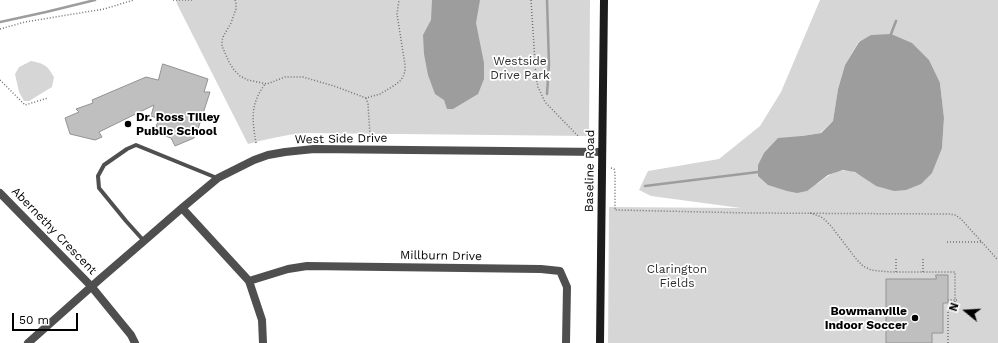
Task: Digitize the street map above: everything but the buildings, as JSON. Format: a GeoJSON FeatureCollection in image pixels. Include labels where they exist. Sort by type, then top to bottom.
{"type":"FeatureCollection","features":[{"type":"Feature","properties":{"kind":"street","name":"Baseline Road"},"geometry":{"type":"LineString","coordinates":[[600,343],[604,0]]}},
{"type":"Feature","properties":{"kind":"street","name":"West Side Drive"},"geometry":{"type":"LineString","coordinates":[[28,343],[91,286],[218,178],[254,160],[268,155],[314,149],[602,152]]}},
{"type":"Feature","properties":{"kind":"street","name":"Abernethy Crescent"},"geometry":{"type":"LineString","coordinates":[[0,193],[91,286],[131,335],[135,343]]}},
{"type":"Feature","properties":{"kind":"street"},"geometry":{"type":"LineString","coordinates":[[182,208],[249,282],[262,320],[262,343]]}},
{"type":"Feature","properties":{"kind":"street","name":"Millburn Drive"},"geometry":{"type":"LineString","coordinates":[[249,282],[288,269],[307,266],[541,269],[560,271],[567,287],[566,343]]}},
{"type":"Feature","properties":{"kind":"lane"},"geometry":{"type":"LineString","coordinates":[[144,242],[99,188],[98,176],[104,165],[127,148],[136,146],[218,178]]}},
{"type":"Feature","properties":{"kind":"path"},"geometry":{"type":"LineString","coordinates":[[0,29],[25,22],[104,8],[134,0]]}},
{"type":"Feature","properties":{"kind":"path"},"geometry":{"type":"LineString","coordinates":[[173,0],[193,0]]}},
{"type":"Feature","properties":{"kind":"path"},"geometry":{"type":"LineString","coordinates":[[235,0],[236,9],[232,23],[222,41],[222,46],[229,62],[240,76],[248,80],[265,84],[285,77],[303,77],[328,84],[366,98],[380,94],[395,85],[403,77],[405,65],[397,14],[399,0]]}},
{"type":"Feature","properties":{"kind":"path"},"geometry":{"type":"LineString","coordinates":[[531,0],[538,87],[545,102],[579,137]]}},
{"type":"Feature","properties":{"kind":"path"},"geometry":{"type":"LineString","coordinates":[[0,80],[25,105],[48,98]]}},
{"type":"Feature","properties":{"kind":"path"},"geometry":{"type":"LineString","coordinates":[[256,143],[253,121],[254,108],[260,92],[265,84]]}},
{"type":"Feature","properties":{"kind":"path"},"geometry":{"type":"LineString","coordinates":[[366,98],[369,110],[370,135]]}},
{"type":"Feature","properties":{"kind":"path"},"geometry":{"type":"LineString","coordinates":[[609,168],[614,169],[615,173],[615,210],[750,213],[949,214],[961,219],[998,260]]}},
{"type":"Feature","properties":{"kind":"path"},"geometry":{"type":"LineString","coordinates":[[807,213],[823,218],[857,260],[863,266],[871,270],[896,272],[955,272],[956,300],[955,310],[948,310],[948,343]]}},
{"type":"Feature","properties":{"kind":"path"},"geometry":{"type":"LineString","coordinates":[[947,242],[981,242]]}},
{"type":"Feature","properties":{"kind":"path"},"geometry":{"type":"LineString","coordinates":[[896,257],[896,272]]}},
{"type":"Feature","properties":{"kind":"path"},"geometry":{"type":"LineString","coordinates":[[922,272],[923,257]]}},
{"type":"Feature","properties":{"kind":"path"},"geometry":{"type":"LineString","coordinates":[[948,300],[956,300]]}},
{"type":"Feature","properties":{"kind":"green space","name":"Westside Drive Park"},"geometry":{"type":"Polygon","coordinates":[[[176,0],[590,0],[589,136],[304,133],[276,137],[248,144],[176,0]]]}},
{"type":"Feature","properties":{"kind":"green space","name":"Clarington Fields"},"geometry":{"type":"Polygon","coordinates":[[[820,0],[998,0],[998,343],[608,343],[609,207],[741,208],[651,196],[639,190],[648,171],[719,159],[760,126],[781,92],[820,0]],[[859,41],[845,65],[838,89],[833,121],[820,133],[802,136],[817,184],[830,175],[844,170],[857,173],[876,186],[942,148],[944,118],[940,83],[859,41]]]}},
{"type":"Feature","properties":{"kind":"green space"},"geometry":{"type":"Polygon","coordinates":[[[31,61],[45,66],[54,77],[52,87],[29,101],[24,101],[19,92],[15,74],[19,67],[31,61]]]}},
{"type":"Feature","properties":{"kind":"shaded area"},"geometry":{"type":"Polygon","coordinates":[[[432,0],[480,0],[476,23],[484,63],[484,79],[478,94],[453,109],[447,109],[444,100],[435,94],[428,75],[424,54],[423,35],[431,20],[432,0]]]}},
{"type":"Feature","properties":{"kind":"shaded area"},"geometry":{"type":"Polygon","coordinates":[[[891,34],[912,43],[929,60],[940,83],[944,118],[942,148],[932,173],[921,184],[906,190],[894,191],[876,186],[855,172],[843,170],[828,175],[807,191],[797,193],[768,185],[758,176],[758,165],[764,153],[778,138],[821,133],[833,121],[838,89],[845,65],[859,42],[871,35],[891,34]]]}},
{"type":"Feature","properties":{"kind":"waterway"},"geometry":{"type":"LineString","coordinates":[[0,22],[95,0]]}},
{"type":"Feature","properties":{"kind":"waterway"},"geometry":{"type":"LineString","coordinates":[[547,0],[549,64],[547,94]]}},
{"type":"Feature","properties":{"kind":"waterway"},"geometry":{"type":"LineString","coordinates":[[891,34],[896,21]]}},
{"type":"Feature","properties":{"kind":"waterway"},"geometry":{"type":"LineString","coordinates":[[645,186],[758,172]]}},
{"type":"Feature","properties":{"kind":"place","name":"Dr. Ross Tilley Public School"},"geometry":{"type":"Point","coordinates":[128,124]}},
{"type":"Feature","properties":{"kind":"place","name":"Bowmanville Indoor Soccer"},"geometry":{"type":"Point","coordinates":[915,318]}}]}
